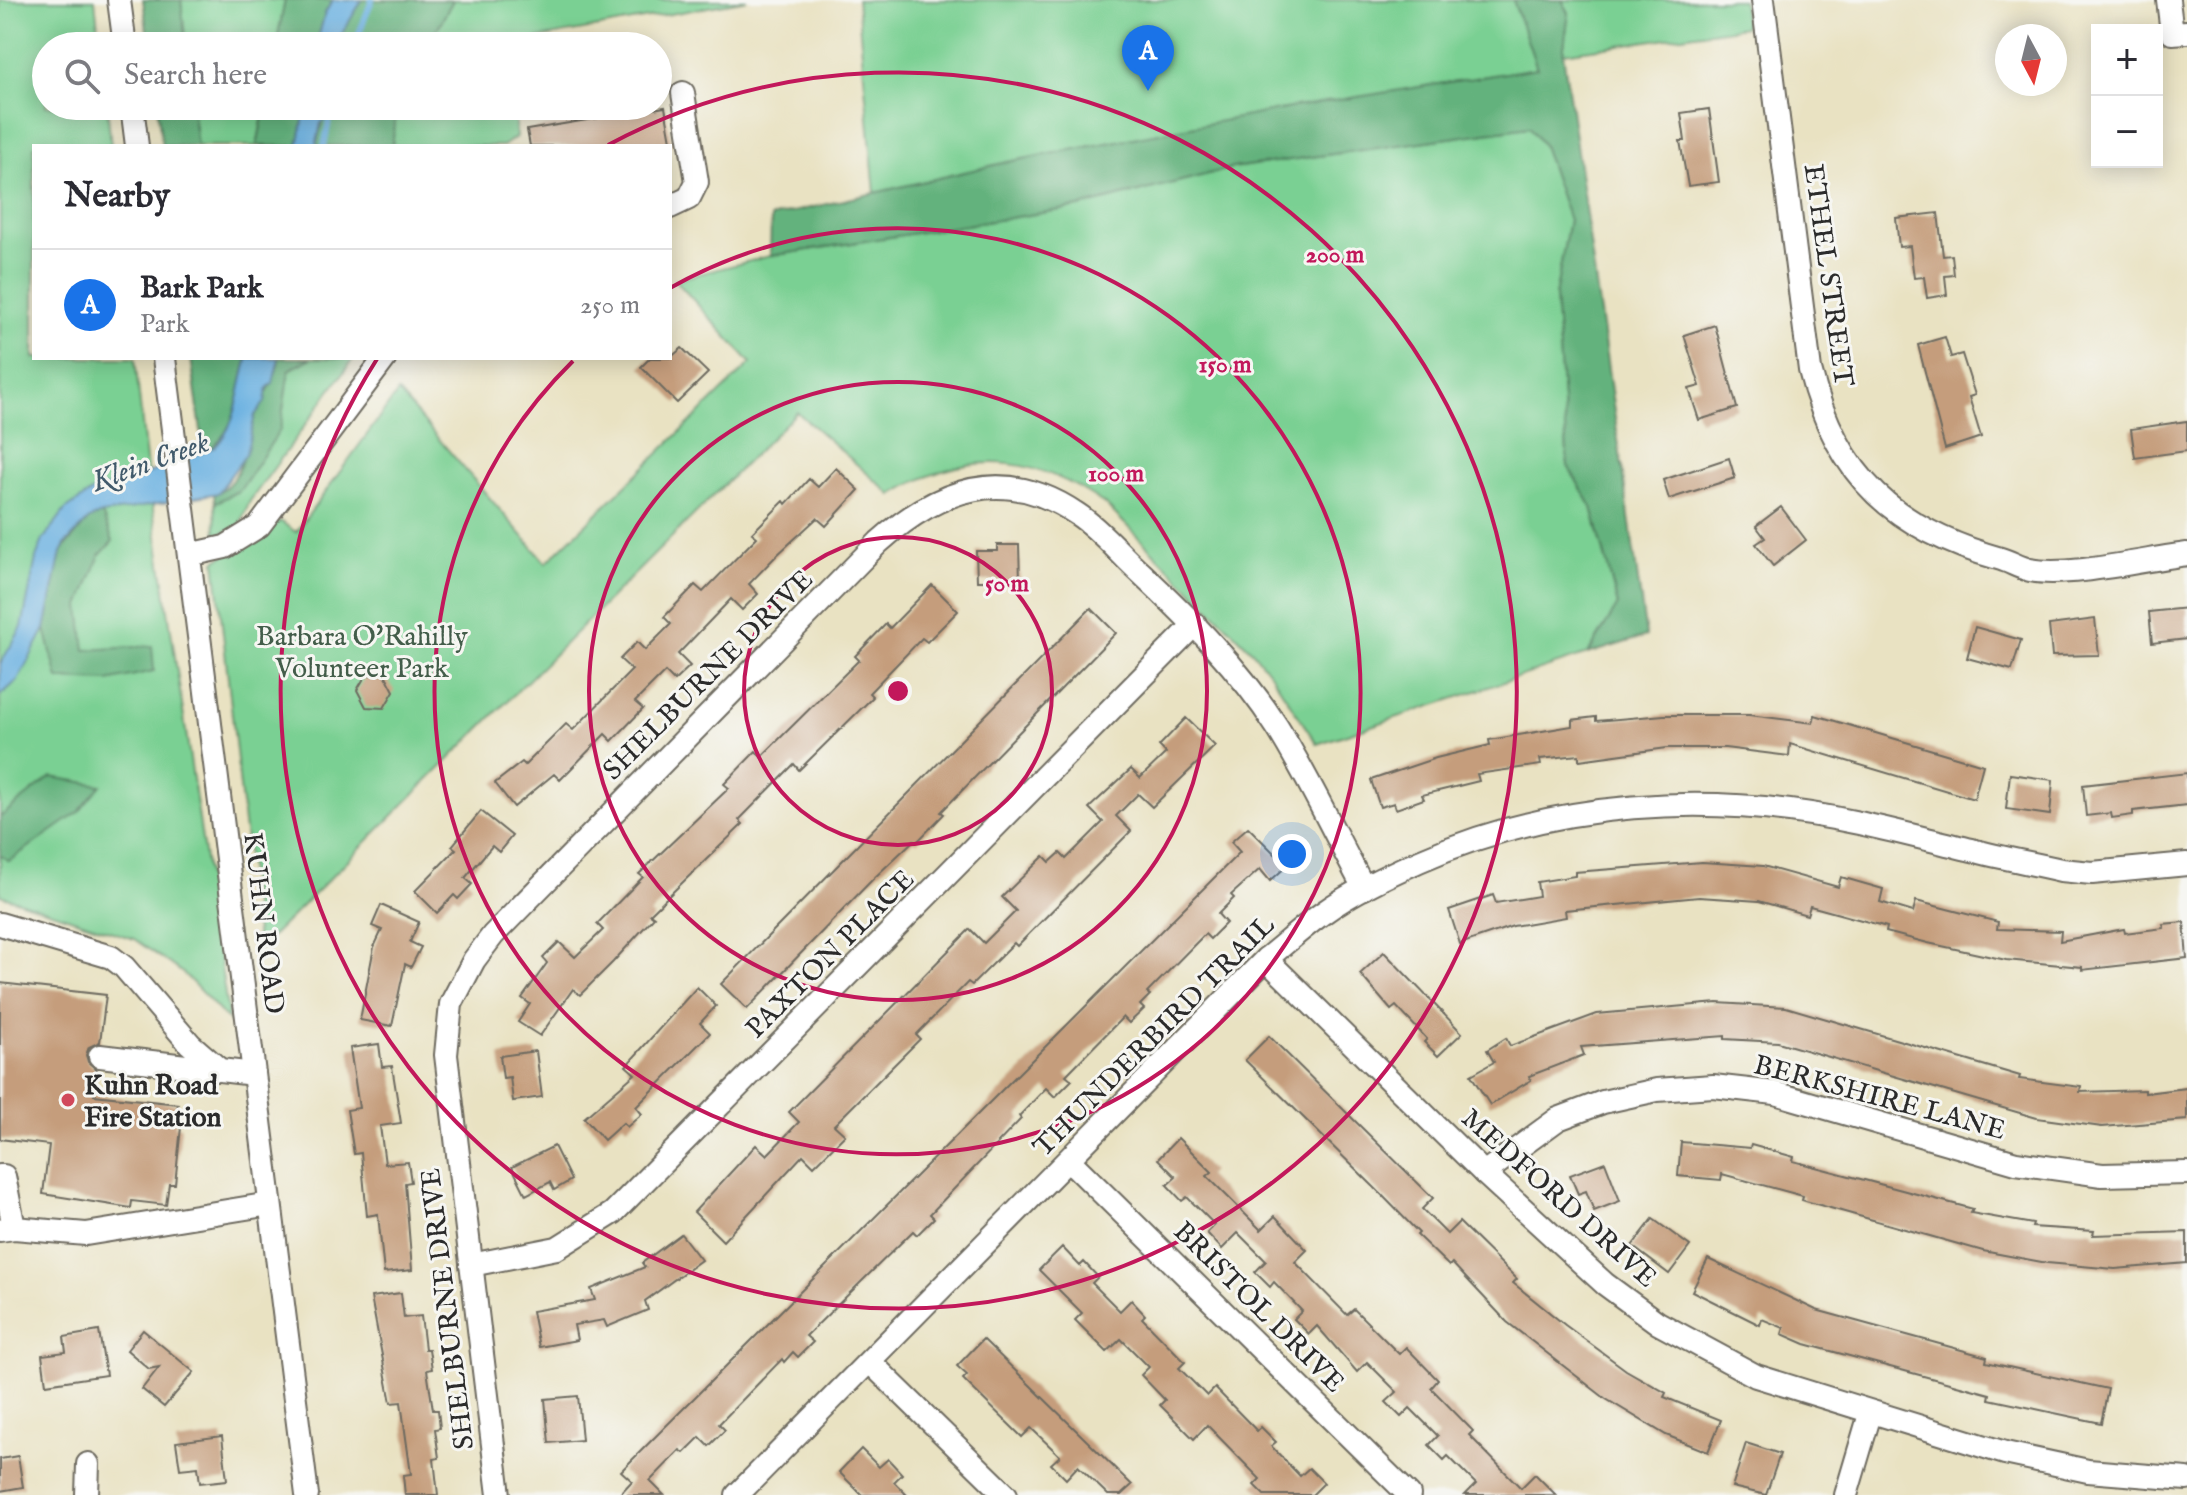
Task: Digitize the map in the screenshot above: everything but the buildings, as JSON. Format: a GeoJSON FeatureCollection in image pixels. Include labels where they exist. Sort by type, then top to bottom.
{"type":"FeatureCollection","features":[{"type":"Feature","properties":{"kind":"street"},"geometry":{"type":"LineString","coordinates":[[119,0],[123,32]]}},
{"type":"Feature","properties":{"kind":"street","name":"ETHEL STREET"},"geometry":{"type":"LineString","coordinates":[[1763,0],[1810,370],[1825,421],[1843,454],[1895,513],[1948,543],[2030,570],[2063,570],[2187,554]]}},
{"type":"Feature","properties":{"kind":"street"},"geometry":{"type":"LineString","coordinates":[[2168,0],[2172,33],[2187,32]]}},
{"type":"Feature","properties":{"kind":"street"},"geometry":{"type":"LineString","coordinates":[[672,206],[689,198],[697,182],[683,93]]}},
{"type":"Feature","properties":{"kind":"street"},"geometry":{"type":"LineString","coordinates":[[134,120],[137,144]]}},
{"type":"Feature","properties":{"kind":"street","name":"KUHN ROAD"},"geometry":{"type":"LineString","coordinates":[[164,360],[307,1495]]}},
{"type":"Feature","properties":{"kind":"street"},"geometry":{"type":"LineString","coordinates":[[189,555],[225,547],[259,526],[384,360]]}},
{"type":"Feature","properties":{"kind":"street","name":"SHELBURNE DRIVE"},"geometry":{"type":"LineString","coordinates":[[499,1495],[446,1055],[451,1004],[474,960],[493,935],[902,521],[946,494],[993,486],[1029,492],[1078,514],[1195,624],[1278,728],[1364,888]]}},
{"type":"Feature","properties":{"kind":"street","name":"PAXTON PLACE"},"geometry":{"type":"LineString","coordinates":[[471,1265],[557,1248],[613,1213],[1195,624]]}},
{"type":"Feature","properties":{"kind":"street","name":"THUNDERBIRD TRAIL"},"geometry":{"type":"LineString","coordinates":[[737,1495],[1266,959],[1324,912],[1364,888],[1442,851],[1514,827],[1588,813],[1684,805],[1769,809],[1853,821],[2061,870],[2092,873],[2187,864]]}},
{"type":"Feature","properties":{"kind":"street"},"geometry":{"type":"LineString","coordinates":[[0,924],[111,957],[124,967],[190,1044],[220,1070]]}},
{"type":"Feature","properties":{"kind":"street","name":"MEDFORD DRIVE"},"geometry":{"type":"LineString","coordinates":[[1266,959],[1484,1173],[1605,1284],[1658,1323],[1756,1376],[1870,1414],[2051,1464],[2187,1479]]}},
{"type":"Feature","properties":{"kind":"street"},"geometry":{"type":"LineString","coordinates":[[100,1056],[254,1074]]}},
{"type":"Feature","properties":{"kind":"street","name":"BERKSHIRE LANE"},"geometry":{"type":"LineString","coordinates":[[1484,1173],[1558,1119],[1603,1102],[1657,1090],[1713,1086],[1775,1093],[2016,1163],[2102,1175],[2187,1173]]}},
{"type":"Feature","properties":{"kind":"street","name":"BRISTOL DRIVE"},"geometry":{"type":"LineString","coordinates":[[1069,1160],[1409,1495]]}},
{"type":"Feature","properties":{"kind":"street"},"geometry":{"type":"LineString","coordinates":[[0,1176],[4,1176],[7,1229],[86,1234],[270,1204]]}},
{"type":"Feature","properties":{"kind":"street"},"geometry":{"type":"LineString","coordinates":[[870,1362],[1006,1495]]}},
{"type":"Feature","properties":{"kind":"street"},"geometry":{"type":"LineString","coordinates":[[1846,1495],[1870,1414]]}},
{"type":"Feature","properties":{"kind":"street"},"geometry":{"type":"LineString","coordinates":[[87,1495],[88,1464]]}},
{"type":"Feature","properties":{"kind":"green space"},"geometry":{"type":"Polygon","coordinates":[[[0,0],[95,0],[98,32],[32,32],[32,120],[108,120],[111,144],[32,144],[32,360],[135,360],[147,469],[229,1021],[184,974],[134,939],[0,895],[0,0]]]}},
{"type":"Feature","properties":{"kind":"green space"},"geometry":{"type":"Polygon","coordinates":[[[143,0],[181,0],[184,32],[147,32],[143,0]]]}},
{"type":"Feature","properties":{"kind":"green space"},"geometry":{"type":"Polygon","coordinates":[[[181,0],[285,0],[279,32],[184,32],[181,0]]]}},
{"type":"Feature","properties":{"kind":"green space"},"geometry":{"type":"Polygon","coordinates":[[[285,0],[333,0],[325,13],[320,32],[279,32],[285,0]]]}},
{"type":"Feature","properties":{"kind":"green space"},"geometry":{"type":"Polygon","coordinates":[[[362,0],[453,0],[436,32],[343,32],[362,0]]]}},
{"type":"Feature","properties":{"kind":"green space"},"geometry":{"type":"Polygon","coordinates":[[[453,0],[747,0],[572,32],[436,32],[453,0]]]}},
{"type":"Feature","properties":{"kind":"green space"},"geometry":{"type":"Polygon","coordinates":[[[857,0],[1513,0],[1537,68],[1122,140],[875,193],[857,0]]]}},
{"type":"Feature","properties":{"kind":"green space"},"geometry":{"type":"Polygon","coordinates":[[[1513,0],[1562,0],[1569,13],[1563,53],[1646,636],[1588,654],[1618,605],[1592,507],[1568,466],[1555,296],[1569,220],[1543,145],[1529,127],[1232,168],[1079,207],[770,256],[771,217],[1007,162],[1295,107],[1537,68],[1513,0]]]}},
{"type":"Feature","properties":{"kind":"green space"},"geometry":{"type":"Polygon","coordinates":[[[1562,0],[1742,0],[1745,27],[1563,53],[1569,13],[1562,0]]]}},
{"type":"Feature","properties":{"kind":"green space"},"geometry":{"type":"Polygon","coordinates":[[[159,120],[194,120],[197,144],[162,144],[159,120]]]}},
{"type":"Feature","properties":{"kind":"green space"},"geometry":{"type":"Polygon","coordinates":[[[194,120],[262,120],[257,144],[197,144],[194,120]]]}},
{"type":"Feature","properties":{"kind":"green space"},"geometry":{"type":"Polygon","coordinates":[[[262,120],[303,120],[298,144],[257,144],[262,120]]]}},
{"type":"Feature","properties":{"kind":"green space"},"geometry":{"type":"Polygon","coordinates":[[[322,120],[395,120],[392,144],[316,144],[322,120]]]}},
{"type":"Feature","properties":{"kind":"green space"},"geometry":{"type":"Polygon","coordinates":[[[395,120],[515,120],[516,137],[506,144],[392,144],[395,120]]]}},
{"type":"Feature","properties":{"kind":"green space","name":"Barbara O'Rahilly Volunteer Park"},"geometry":{"type":"Polygon","coordinates":[[[1529,127],[1543,145],[1569,220],[1555,296],[1568,466],[1592,507],[1618,606],[1588,654],[1317,744],[1253,652],[1107,506],[1054,476],[1028,467],[1001,463],[974,464],[947,470],[892,495],[797,412],[258,950],[215,561],[280,521],[296,532],[398,392],[546,563],[751,363],[675,280],[770,256],[1079,207],[1232,168],[1529,127]]]}},
{"type":"Feature","properties":{"kind":"green space"},"geometry":{"type":"Polygon","coordinates":[[[191,360],[248,360],[231,423],[216,444],[204,453],[191,360]]]}},
{"type":"Feature","properties":{"kind":"green space"},"geometry":{"type":"Polygon","coordinates":[[[279,360],[307,360],[289,370],[280,430],[240,490],[215,503],[214,494],[232,480],[238,470],[252,424],[279,360]]]}},
{"type":"Feature","properties":{"kind":"green space"},"geometry":{"type":"Polygon","coordinates":[[[307,360],[353,360],[250,501],[239,526],[216,535],[215,503],[240,490],[280,430],[289,370],[307,360]]]}},
{"type":"Feature","properties":{"kind":"green space"},"geometry":{"type":"Polygon","coordinates":[[[102,514],[113,541],[100,555],[80,606],[85,650],[152,646],[154,671],[108,681],[58,679],[45,629],[61,552],[89,519],[102,514]]]}},
{"type":"Feature","properties":{"kind":"green space"},"geometry":{"type":"Polygon","coordinates":[[[51,777],[101,785],[79,812],[9,861],[0,855],[0,817],[51,777]]]}},
{"type":"Feature","properties":{"kind":"water"},"geometry":{"type":"Polygon","coordinates":[[[333,0],[362,0],[343,32],[320,32],[325,13],[333,0]]]}},
{"type":"Feature","properties":{"kind":"water"},"geometry":{"type":"Polygon","coordinates":[[[303,120],[325,120],[321,123],[316,144],[298,144],[303,120]]]}},
{"type":"Feature","properties":{"kind":"water"},"geometry":{"type":"Polygon","coordinates":[[[247,360],[279,360],[265,402],[255,415],[246,454],[218,493],[102,514],[89,519],[66,543],[61,552],[45,629],[18,680],[0,696],[0,664],[22,627],[36,558],[43,540],[65,510],[96,489],[120,484],[215,447],[233,416],[247,360]]]}},
{"type":"Feature","properties":{"kind":"waterway","name":"Klein Creek"},"geometry":{"type":"LineString","coordinates":[[359,32],[372,0]]}},
{"type":"Feature","properties":{"kind":"waterway","name":"Klein Creek"},"geometry":{"type":"LineString","coordinates":[[324,144],[329,120]]}},
{"type":"Feature","properties":{"kind":"place","name":"Bark Park"},"geometry":{"type":"Point","coordinates":[1148,91]}},
{"type":"Feature","properties":{"kind":"place","name":"Kuhn Road Fire Station"},"geometry":{"type":"Point","coordinates":[68,1100]}}]}
